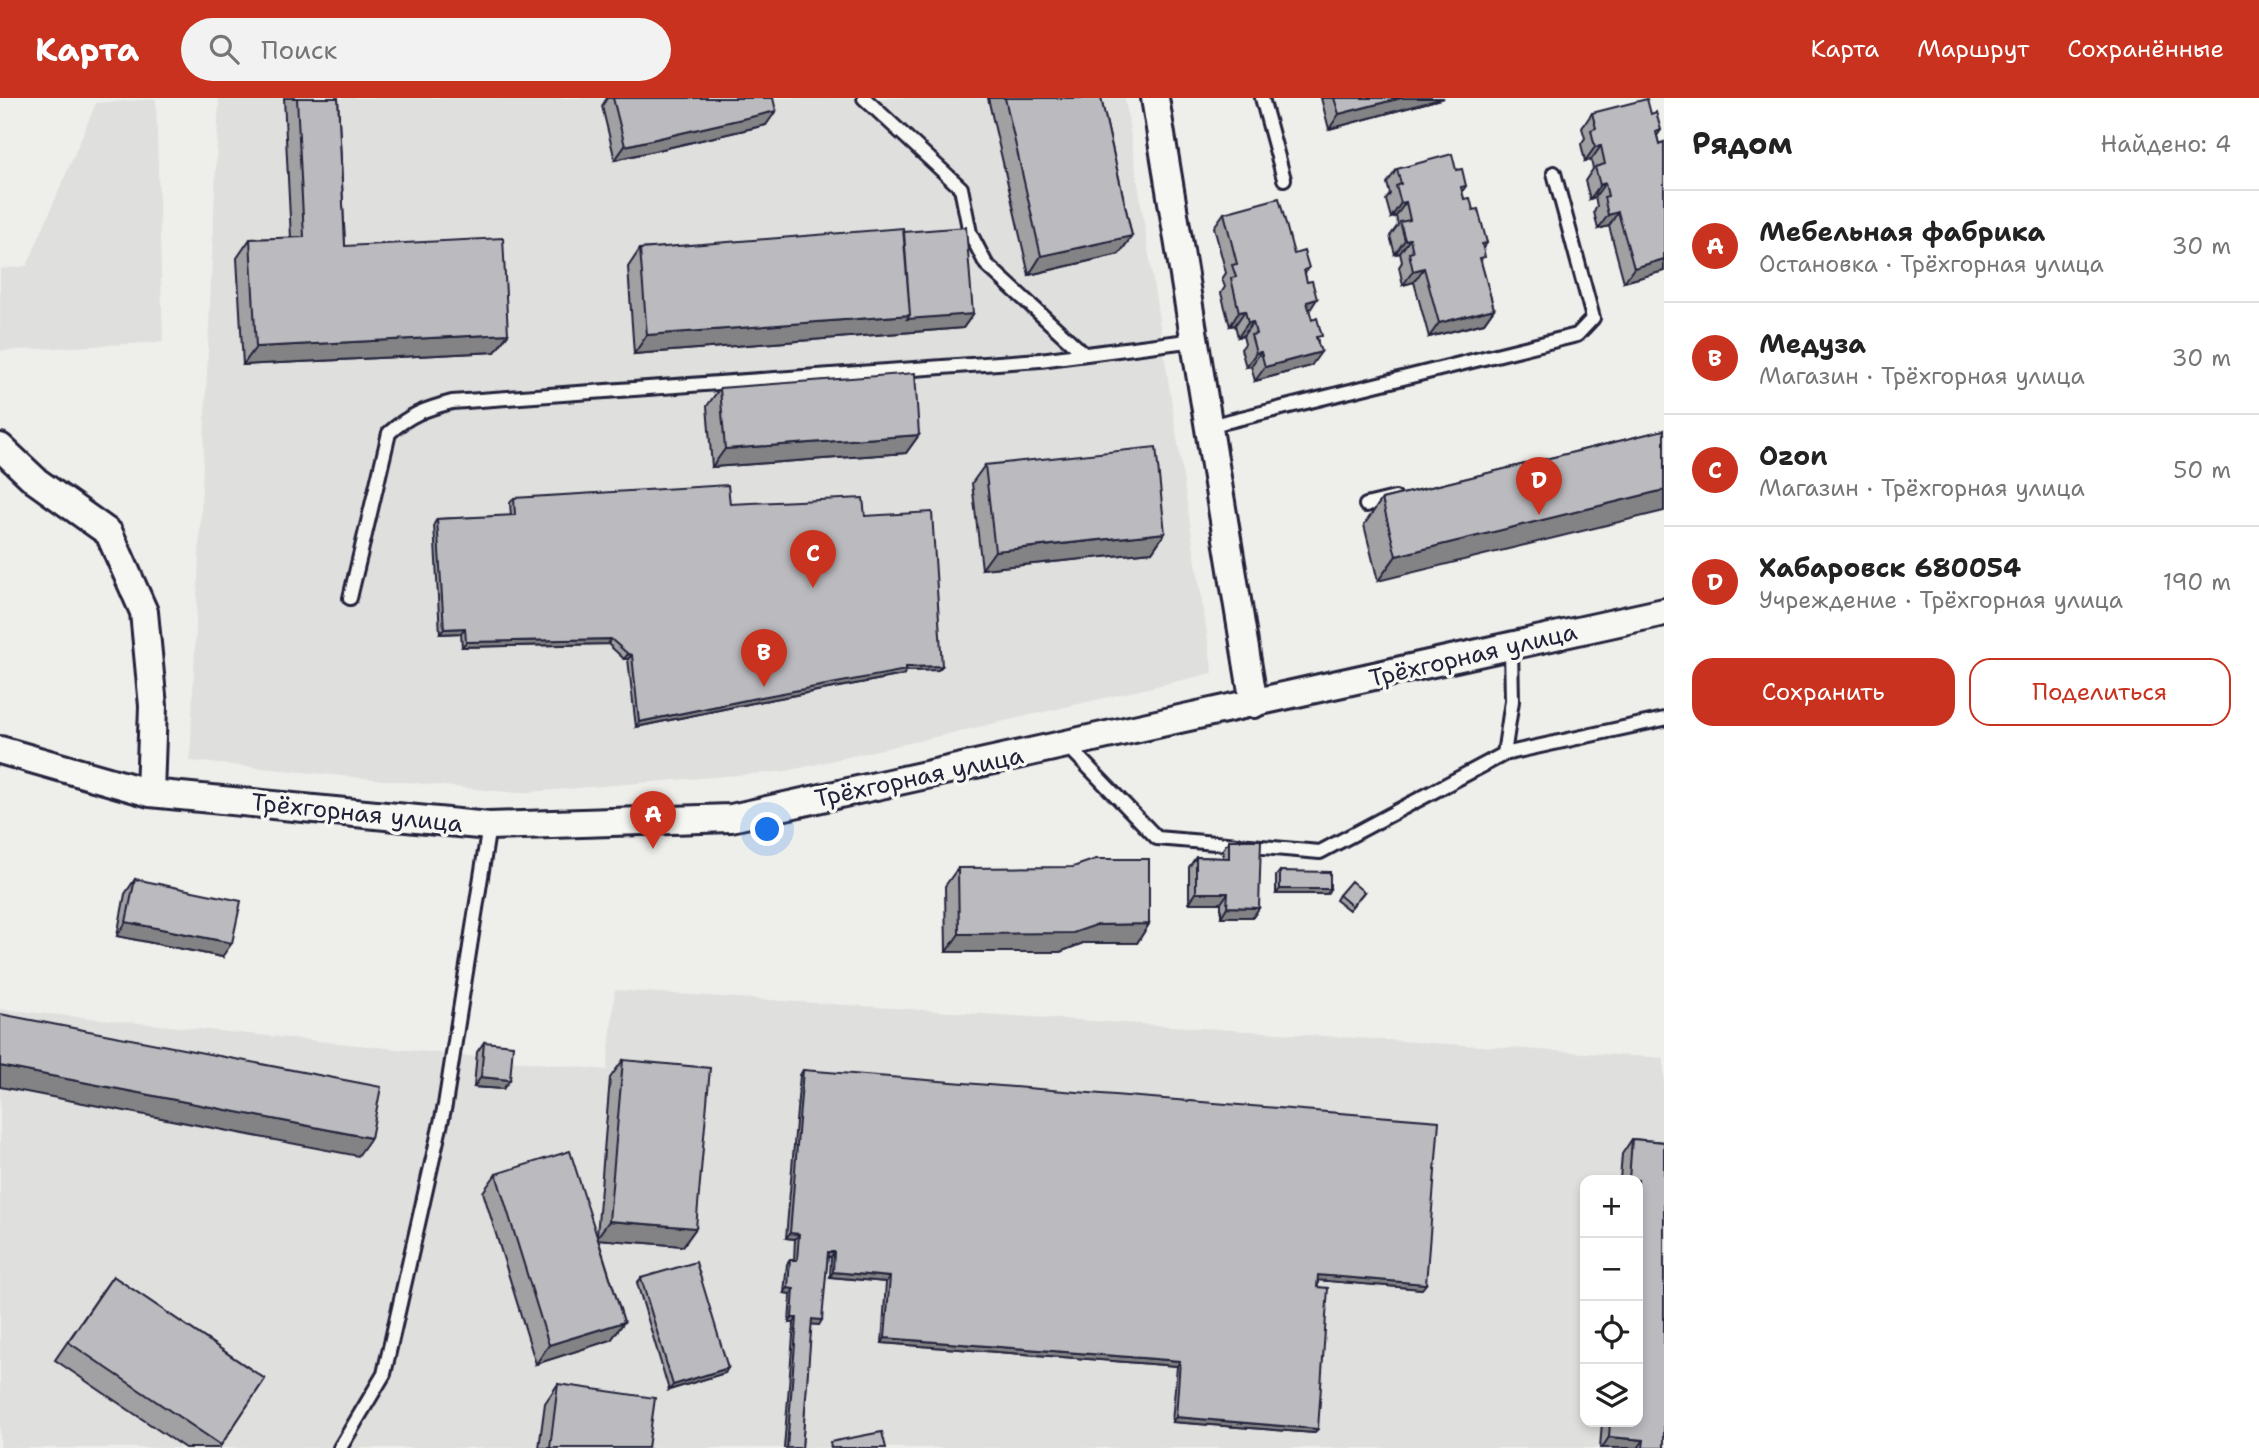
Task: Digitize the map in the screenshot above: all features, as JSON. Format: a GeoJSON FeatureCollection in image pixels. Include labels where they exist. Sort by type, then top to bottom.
{"type":"FeatureCollection","features":[{"type":"Feature","properties":{"kind":"street"},"geometry":{"type":"LineString","coordinates":[[1155,98],[1254,704]]}},
{"type":"Feature","properties":{"kind":"street"},"geometry":{"type":"LineString","coordinates":[[0,447],[36,481],[109,533],[144,612],[153,706],[149,793]]}},
{"type":"Feature","properties":{"kind":"street","name":"Трёхгорная улица"},"geometry":{"type":"LineString","coordinates":[[0,750],[149,793],[489,826],[732,818],[1664,612]]}},
{"type":"Feature","properties":{"kind":"lane"},"geometry":{"type":"LineString","coordinates":[[864,98],[961,188],[970,233],[986,264],[1084,354]]}},
{"type":"Feature","properties":{"kind":"lane"},"geometry":{"type":"LineString","coordinates":[[1262,98],[1284,179]]}},
{"type":"Feature","properties":{"kind":"lane"},"geometry":{"type":"LineString","coordinates":[[1209,426],[1577,335],[1593,318],[1554,173]]}},
{"type":"Feature","properties":{"kind":"lane"},"geometry":{"type":"LineString","coordinates":[[350,598],[389,433],[405,419],[427,408],[452,402],[1026,361],[1195,340]]}},
{"type":"Feature","properties":{"kind":"lane"},"geometry":{"type":"LineString","coordinates":[[1366,505],[1407,496]]}},
{"type":"Feature","properties":{"kind":"lane"},"geometry":{"type":"LineString","coordinates":[[1504,754],[1511,701],[1511,646]]}},
{"type":"Feature","properties":{"kind":"lane"},"geometry":{"type":"LineString","coordinates":[[1067,745],[1157,838],[1320,852],[1504,754],[1664,719]]}},
{"type":"Feature","properties":{"kind":"lane"},"geometry":{"type":"LineString","coordinates":[[340,1448],[384,1374],[445,1105],[489,826]]}},
{"type":"Feature","properties":{"kind":"shaded area"},"geometry":{"type":"Polygon","coordinates":[[[219,98],[1125,98],[1213,673],[787,771],[517,793],[190,761],[219,98]]]}},
{"type":"Feature","properties":{"kind":"shaded area"},"geometry":{"type":"Polygon","coordinates":[[[156,99],[163,342],[0,351],[0,269],[27,266],[96,103],[156,99]]]}},
{"type":"Feature","properties":{"kind":"shaded area"},"geometry":{"type":"Polygon","coordinates":[[[615,990],[1664,1058],[1664,1448],[0,1448],[0,1009],[607,1070],[615,990]]]}},
{"type":"Feature","properties":{"kind":"building"},"geometry":{"type":"Polygon","coordinates":[[[297,98],[338,98],[345,246],[503,238],[508,334],[256,347],[250,239],[304,237],[297,98]]]}},
{"type":"Feature","properties":{"kind":"building"},"geometry":{"type":"Polygon","coordinates":[[[613,98],[773,98],[776,111],[625,146],[613,98]]]}},
{"type":"Feature","properties":{"kind":"building"},"geometry":{"type":"Polygon","coordinates":[[[1005,98],[1101,98],[1132,236],[1041,256],[1005,98]]]}},
{"type":"Feature","properties":{"kind":"building"},"geometry":{"type":"Polygon","coordinates":[[[1334,98],[1401,98],[1339,114],[1334,98]]]}},
{"type":"Feature","properties":{"kind":"building"},"geometry":{"type":"Polygon","coordinates":[[[1647,99],[1651,114],[1656,112],[1661,130],[1656,132],[1659,144],[1664,142],[1664,259],[1634,268],[1618,212],[1608,215],[1604,197],[1608,196],[1605,183],[1600,185],[1595,167],[1605,164],[1601,146],[1595,147],[1591,130],[1596,128],[1592,113],[1647,99]]]}},
{"type":"Feature","properties":{"kind":"building"},"geometry":{"type":"Polygon","coordinates":[[[1452,154],[1456,170],[1462,169],[1466,186],[1461,187],[1464,199],[1470,198],[1473,210],[1478,209],[1487,243],[1482,244],[1485,257],[1480,258],[1494,309],[1439,323],[1424,268],[1413,271],[1409,253],[1413,252],[1410,239],[1405,240],[1400,222],[1410,220],[1406,202],[1401,203],[1396,186],[1401,184],[1397,169],[1452,154]]]}},
{"type":"Feature","properties":{"kind":"building"},"geometry":{"type":"Polygon","coordinates":[[[1279,198],[1294,254],[1304,251],[1309,268],[1304,270],[1307,282],[1312,281],[1317,299],[1307,302],[1312,320],[1317,318],[1322,336],[1316,337],[1321,352],[1265,367],[1261,352],[1256,353],[1251,335],[1256,334],[1253,322],[1248,323],[1245,311],[1239,312],[1231,278],[1236,277],[1232,265],[1237,264],[1224,213],[1279,198]]]}},
{"type":"Feature","properties":{"kind":"building"},"geometry":{"type":"Polygon","coordinates":[[[966,227],[973,314],[907,319],[910,315],[904,232],[966,227]]]}},
{"type":"Feature","properties":{"kind":"building"},"geometry":{"type":"Polygon","coordinates":[[[903,228],[910,315],[647,335],[640,249],[903,228]]]}},
{"type":"Feature","properties":{"kind":"building"},"geometry":{"type":"Polygon","coordinates":[[[915,373],[919,435],[725,449],[720,388],[915,373]]]}},
{"type":"Feature","properties":{"kind":"building"},"geometry":{"type":"Polygon","coordinates":[[[1664,430],[1664,490],[1396,556],[1382,499],[1664,430]]]}},
{"type":"Feature","properties":{"kind":"building"},"geometry":{"type":"Polygon","coordinates":[[[1156,447],[1165,533],[995,551],[985,465],[1156,447]]]}},
{"type":"Feature","properties":{"kind":"building"},"geometry":{"type":"Polygon","coordinates":[[[728,485],[730,504],[863,498],[865,516],[932,512],[942,666],[906,667],[906,670],[639,722],[632,655],[611,639],[466,642],[465,628],[444,629],[437,519],[515,515],[514,498],[728,485]]]}},
{"type":"Feature","properties":{"kind":"building"},"geometry":{"type":"Polygon","coordinates":[[[1229,840],[1261,840],[1259,908],[1227,907],[1228,893],[1196,893],[1196,857],[1229,858],[1229,840]]]}},
{"type":"Feature","properties":{"kind":"building"},"geometry":{"type":"Polygon","coordinates":[[[1096,859],[1149,859],[1149,924],[1096,925],[1073,933],[959,934],[958,868],[1073,867],[1096,859]]]}},
{"type":"Feature","properties":{"kind":"building"},"geometry":{"type":"Polygon","coordinates":[[[1280,871],[1330,872],[1330,889],[1280,889],[1280,871]]]}},
{"type":"Feature","properties":{"kind":"building"},"geometry":{"type":"Polygon","coordinates":[[[135,879],[241,901],[232,943],[126,922],[135,879]]]}},
{"type":"Feature","properties":{"kind":"building"},"geometry":{"type":"Polygon","coordinates":[[[1351,881],[1364,892],[1352,906],[1339,895],[1351,881]]]}},
{"type":"Feature","properties":{"kind":"building"},"geometry":{"type":"Polygon","coordinates":[[[0,1014],[381,1087],[371,1138],[0,1066],[0,1014]]]}},
{"type":"Feature","properties":{"kind":"building"},"geometry":{"type":"Polygon","coordinates":[[[484,1042],[513,1045],[510,1080],[481,1077],[484,1042]]]}},
{"type":"Feature","properties":{"kind":"building"},"geometry":{"type":"Polygon","coordinates":[[[623,1060],[710,1068],[696,1228],[609,1221],[623,1060]]]}},
{"type":"Feature","properties":{"kind":"building"},"geometry":{"type":"Polygon","coordinates":[[[803,1070],[1439,1121],[1426,1284],[1318,1275],[1317,1287],[1328,1288],[1318,1429],[1176,1417],[1180,1361],[885,1338],[890,1277],[833,1272],[834,1252],[828,1252],[822,1320],[812,1319],[802,1448],[787,1448],[797,1318],[792,1318],[794,1289],[788,1288],[790,1260],[797,1260],[799,1234],[790,1233],[803,1070]]]}},
{"type":"Feature","properties":{"kind":"building"},"geometry":{"type":"Polygon","coordinates":[[[1632,1139],[1664,1142],[1664,1448],[1643,1448],[1644,1440],[1609,1437],[1610,1427],[1643,1427],[1643,1175],[1629,1175],[1632,1139]]]}},
{"type":"Feature","properties":{"kind":"building"},"geometry":{"type":"Polygon","coordinates":[[[570,1151],[624,1322],[549,1345],[496,1174],[570,1151]]]}},
{"type":"Feature","properties":{"kind":"building"},"geometry":{"type":"Polygon","coordinates":[[[696,1262],[728,1368],[673,1385],[641,1278],[696,1262]]]}},
{"type":"Feature","properties":{"kind":"building"},"geometry":{"type":"Polygon","coordinates":[[[113,1276],[265,1379],[221,1445],[68,1342],[113,1276]]]}},
{"type":"Feature","properties":{"kind":"building"},"geometry":{"type":"Polygon","coordinates":[[[558,1384],[655,1398],[648,1448],[550,1448],[558,1384]]]}},
{"type":"Feature","properties":{"kind":"building"},"geometry":{"type":"Polygon","coordinates":[[[882,1432],[886,1448],[831,1448],[830,1442],[882,1432]]]}},
{"type":"Feature","properties":{"kind":"place","name":"Хабаровск 680054"},"geometry":{"type":"Point","coordinates":[1539,515]}},
{"type":"Feature","properties":{"kind":"place","name":"Ozon"},"geometry":{"type":"Point","coordinates":[813,588]}},
{"type":"Feature","properties":{"kind":"place","name":"Медуза"},"geometry":{"type":"Point","coordinates":[764,687]}},
{"type":"Feature","properties":{"kind":"place","name":"Мебельная фабрика"},"geometry":{"type":"Point","coordinates":[653,849]}}]}
